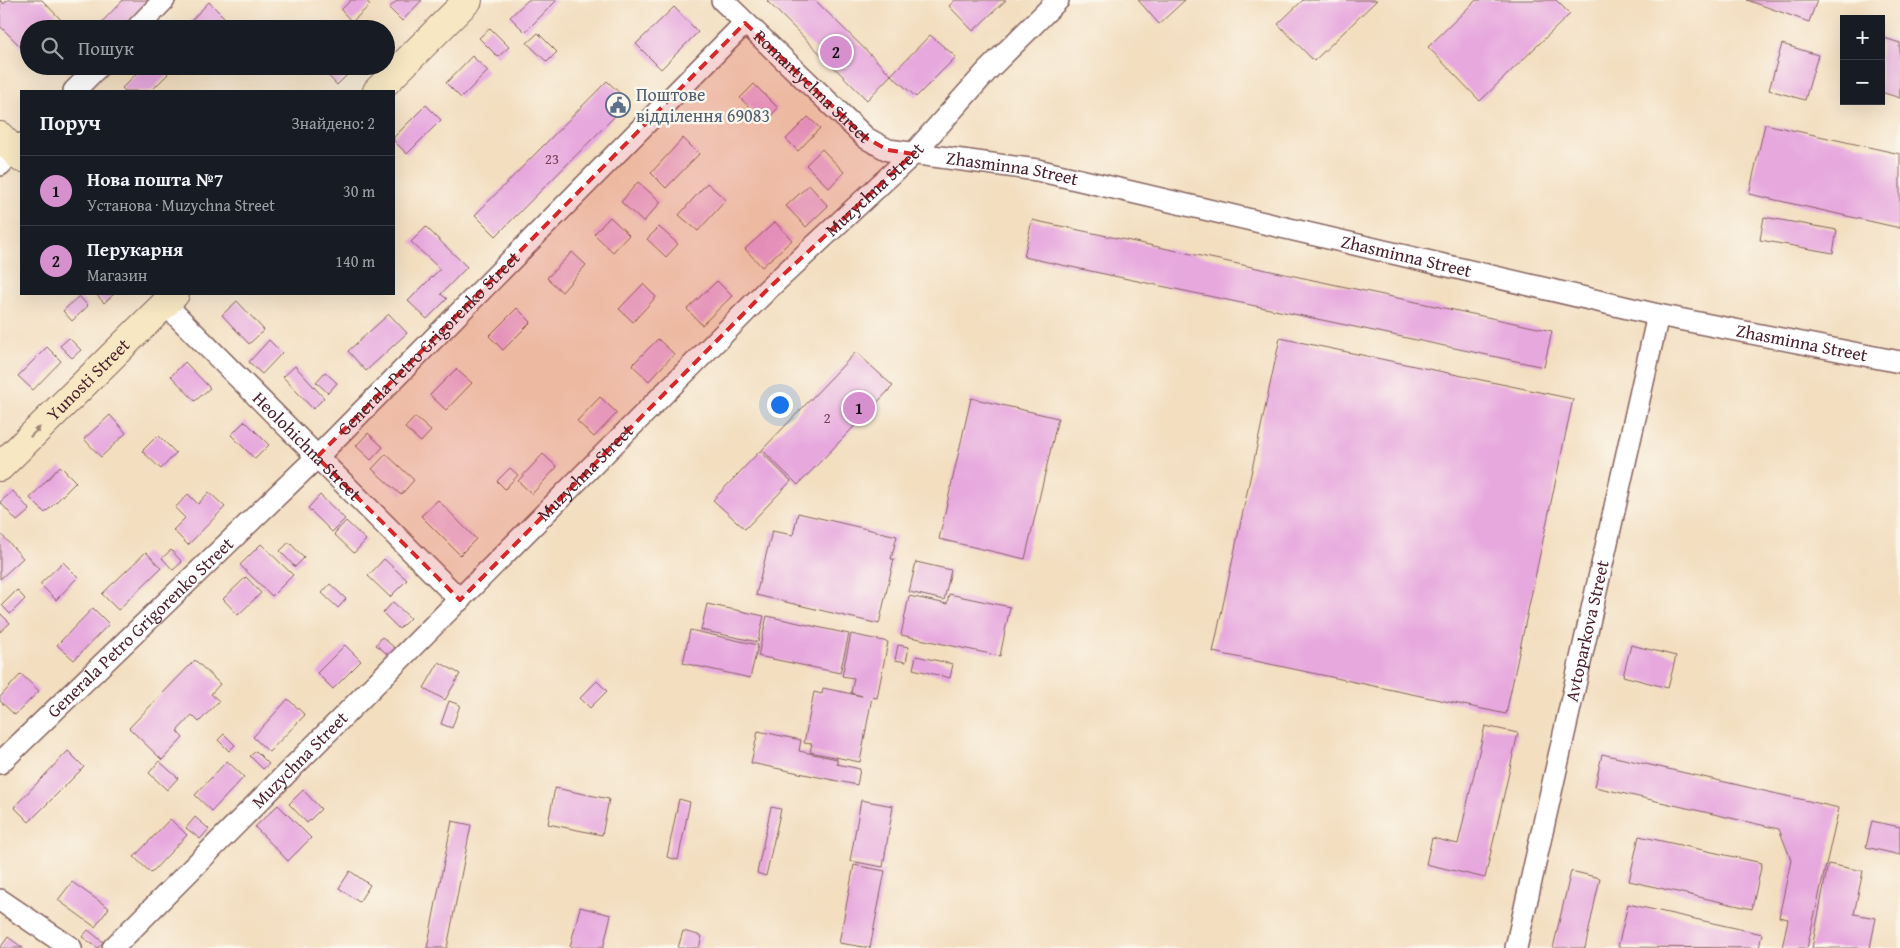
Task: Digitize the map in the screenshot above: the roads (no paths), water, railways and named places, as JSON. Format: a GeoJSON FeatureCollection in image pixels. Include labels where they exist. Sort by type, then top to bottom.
{"type":"FeatureCollection","features":[{"type":"Feature","properties":{"kind":"street"},"geometry":{"type":"LineString","coordinates":[[145,20],[164,0]]}},
{"type":"Feature","properties":{"kind":"street"},"geometry":{"type":"LineString","coordinates":[[395,73],[468,0]]}},
{"type":"Feature","properties":{"kind":"street","name":"Romantychna Street"},"geometry":{"type":"LineString","coordinates":[[722,0],[866,138],[888,150],[913,154]]}},
{"type":"Feature","properties":{"kind":"street","name":"Muzychna Street"},"geometry":{"type":"LineString","coordinates":[[113,948],[768,289],[913,154],[987,71],[1058,0]]}},
{"type":"Feature","properties":{"kind":"street","name":"Generala Petro Grigorenko Street"},"geometry":{"type":"LineString","coordinates":[[0,764],[317,456],[745,23]]}},
{"type":"Feature","properties":{"kind":"street"},"geometry":{"type":"LineString","coordinates":[[75,90],[90,75]]}},
{"type":"Feature","properties":{"kind":"street"},"geometry":{"type":"LineString","coordinates":[[378,90],[393,75]]}},
{"type":"Feature","properties":{"kind":"street","name":"Zhasminna Street"},"geometry":{"type":"LineString","coordinates":[[913,154],[1038,170],[1658,315],[1900,362]]}},
{"type":"Feature","properties":{"kind":"street","name":"Heolohichna Street"},"geometry":{"type":"LineString","coordinates":[[164,297],[317,456],[460,600]]}},
{"type":"Feature","properties":{"kind":"street","name":"Yunosti Street"},"geometry":{"type":"LineString","coordinates":[[0,467],[164,297]]}},
{"type":"Feature","properties":{"kind":"street","name":"Avtoparkova Street"},"geometry":{"type":"LineString","coordinates":[[1516,948],[1658,315]]}},
{"type":"Feature","properties":{"kind":"street"},"geometry":{"type":"LineString","coordinates":[[0,900],[71,948]]}},
{"type":"Feature","properties":{"kind":"place","name":"Перукарня"},"geometry":{"type":"Point","coordinates":[836,52]}},
{"type":"Feature","properties":{"kind":"place","name":"Поштове відділення 69083"},"geometry":{"type":"Point","coordinates":[618,105]}},
{"type":"Feature","properties":{"kind":"place","name":"Нова пошта №7"},"geometry":{"type":"Point","coordinates":[859,408]}}]}
